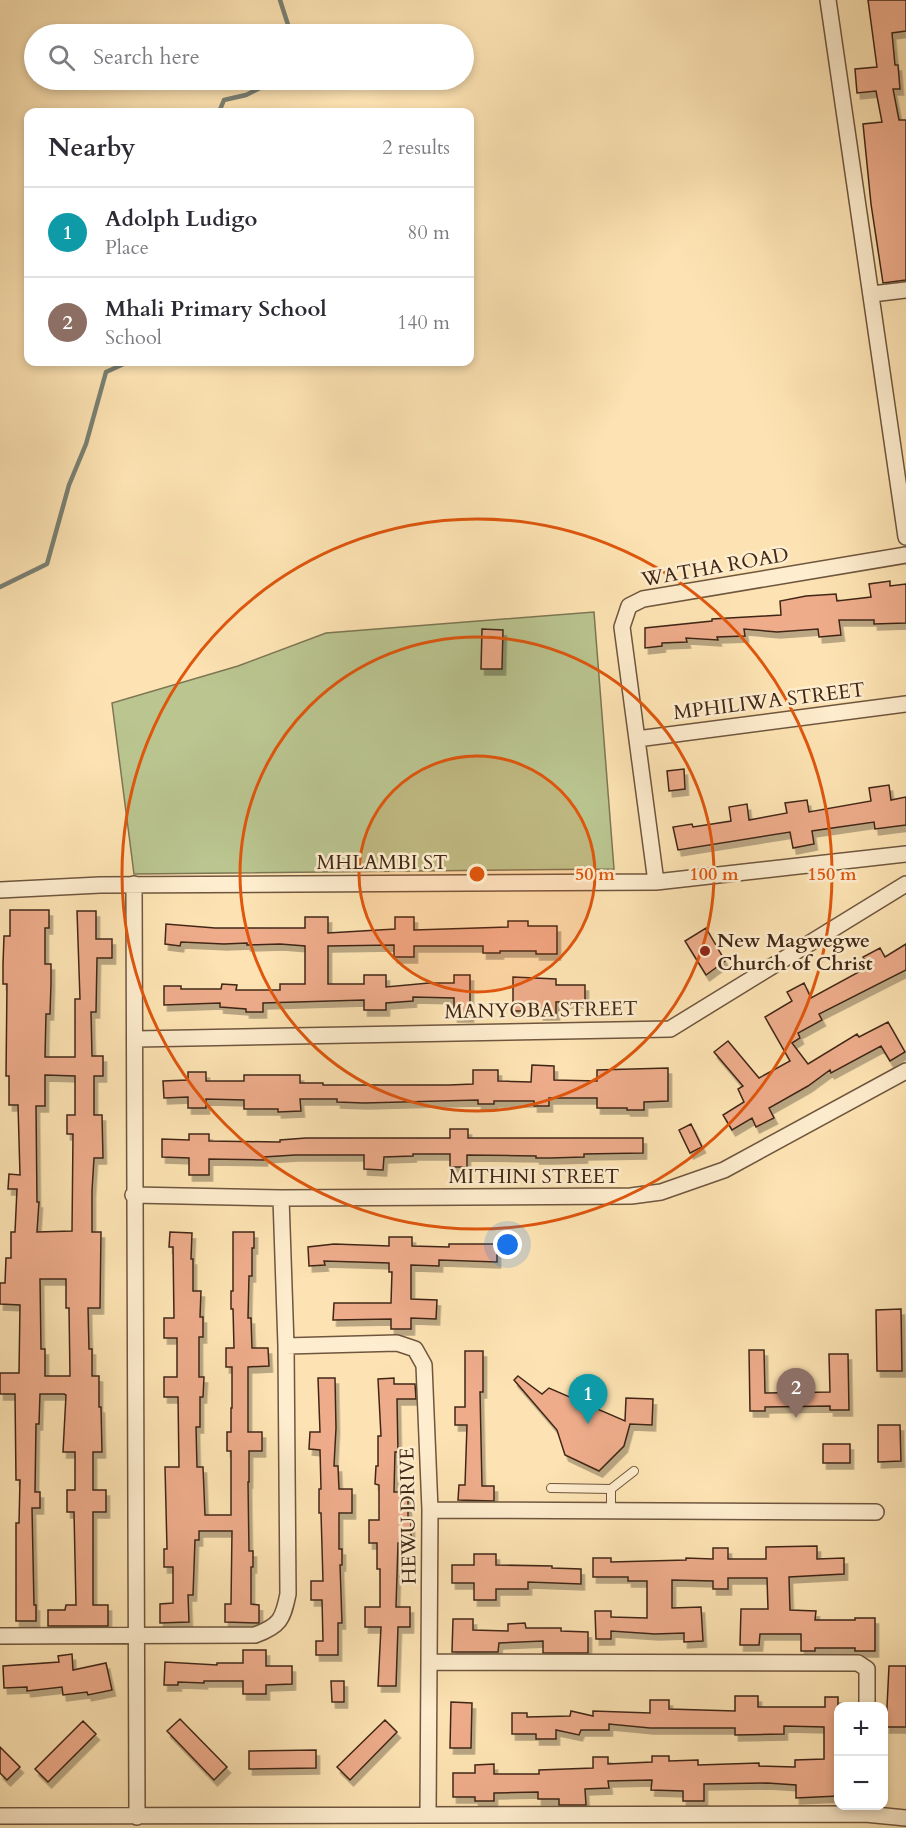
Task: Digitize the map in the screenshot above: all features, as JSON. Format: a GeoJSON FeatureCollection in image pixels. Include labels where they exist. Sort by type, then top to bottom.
{"type":"FeatureCollection","features":[{"type":"Feature","properties":{"kind":"street"},"geometry":{"type":"LineString","coordinates":[[828,0],[906,537]]}},
{"type":"Feature","properties":{"kind":"street"},"geometry":{"type":"LineString","coordinates":[[872,294],[906,290]]}},
{"type":"Feature","properties":{"kind":"street","name":"WATHA ROAD"},"geometry":{"type":"LineString","coordinates":[[656,882],[622,627],[629,606],[643,599],[906,555]]}},
{"type":"Feature","properties":{"kind":"street","name":"MPHILIWA STREET"},"geometry":{"type":"LineString","coordinates":[[637,739],[906,704]]}},
{"type":"Feature","properties":{"kind":"street","name":"MHLAMBI ST"},"geometry":{"type":"LineString","coordinates":[[0,890],[134,884],[656,882],[906,854]]}},
{"type":"Feature","properties":{"kind":"street"},"geometry":{"type":"LineString","coordinates":[[134,884],[136,1039],[133,1196],[137,1817]]}},
{"type":"Feature","properties":{"kind":"street","name":"MANYOBA STREET"},"geometry":{"type":"LineString","coordinates":[[136,1039],[670,1029],[906,884]]}},
{"type":"Feature","properties":{"kind":"street","name":"MITHINI STREET"},"geometry":{"type":"LineString","coordinates":[[133,1196],[281,1198],[631,1196],[661,1192],[724,1170],[906,1071]]}},
{"type":"Feature","properties":{"kind":"street"},"geometry":{"type":"LineString","coordinates":[[0,1636],[255,1635],[271,1629],[284,1614],[288,1594],[286,1346],[281,1198]]}},
{"type":"Feature","properties":{"kind":"street","name":"HEWU DRIVE"},"geometry":{"type":"LineString","coordinates":[[286,1346],[398,1343],[414,1349],[424,1365],[430,1510],[428,1815]]}},
{"type":"Feature","properties":{"kind":"street"},"geometry":{"type":"LineString","coordinates":[[430,1510],[876,1512]]}},
{"type":"Feature","properties":{"kind":"street"},"geometry":{"type":"LineString","coordinates":[[429,1662],[858,1663],[867,1669],[867,1702]]}},
{"type":"Feature","properties":{"kind":"street"},"geometry":{"type":"LineString","coordinates":[[0,1816],[320,1822],[428,1815],[500,1821],[865,1810],[906,1818]]}},
{"type":"Feature","properties":{"kind":"lane"},"geometry":{"type":"LineString","coordinates":[[551,1488],[611,1490],[634,1471]]}},
{"type":"Feature","properties":{"kind":"lane"},"geometry":{"type":"LineString","coordinates":[[611,1490],[611,1511]]}},
{"type":"Feature","properties":{"kind":"green space"},"geometry":{"type":"Polygon","coordinates":[[[594,612],[614,869],[134,874],[112,703],[238,666],[326,633],[594,612]]]}},
{"type":"Feature","properties":{"kind":"building"},"geometry":{"type":"Polygon","coordinates":[[[868,0],[906,0],[906,31],[892,33],[900,89],[893,89],[899,120],[906,120],[906,280],[883,283],[871,204],[863,124],[882,122],[876,91],[857,93],[855,69],[877,67],[868,0]]]}},
{"type":"Feature","properties":{"kind":"building"},"geometry":{"type":"Polygon","coordinates":[[[890,581],[890,586],[906,584],[906,623],[874,624],[874,620],[839,620],[841,635],[819,637],[818,629],[777,632],[744,629],[745,636],[717,637],[718,640],[686,638],[687,642],[662,643],[662,646],[645,648],[645,628],[712,621],[712,619],[781,615],[780,601],[836,594],[837,601],[871,597],[869,584],[890,581]]]}},
{"type":"Feature","properties":{"kind":"building"},"geometry":{"type":"Polygon","coordinates":[[[482,629],[503,630],[502,669],[481,669],[482,629]]]}},
{"type":"Feature","properties":{"kind":"building"},"geometry":{"type":"Polygon","coordinates":[[[684,769],[685,789],[669,791],[667,771],[684,769]]]}},
{"type":"Feature","properties":{"kind":"building"},"geometry":{"type":"Polygon","coordinates":[[[889,785],[891,800],[906,797],[906,825],[875,829],[874,822],[812,831],[814,844],[793,848],[790,832],[678,850],[673,827],[692,824],[693,827],[731,821],[729,807],[747,804],[749,820],[787,813],[785,803],[807,800],[809,812],[871,801],[869,788],[889,785]]]}},
{"type":"Feature","properties":{"kind":"building"},"geometry":{"type":"Polygon","coordinates":[[[10,910],[49,910],[49,928],[45,928],[45,964],[51,964],[51,984],[50,1014],[46,1014],[45,1057],[75,1057],[75,999],[80,999],[77,911],[96,911],[96,939],[112,939],[112,958],[97,958],[96,1012],[91,1012],[92,1056],[103,1056],[103,1076],[94,1076],[94,1115],[102,1115],[103,1158],[94,1158],[92,1191],[92,1232],[101,1232],[100,1308],[88,1308],[92,1376],[99,1376],[99,1407],[101,1407],[102,1452],[93,1452],[93,1490],[106,1490],[106,1512],[93,1512],[93,1605],[108,1605],[108,1626],[48,1626],[48,1610],[65,1610],[66,1605],[76,1605],[74,1512],[67,1512],[67,1490],[75,1490],[75,1452],[63,1452],[66,1395],[64,1394],[40,1394],[39,1424],[36,1424],[35,1492],[40,1492],[40,1508],[32,1508],[36,1621],[16,1621],[16,1523],[19,1523],[20,1480],[16,1480],[15,1394],[0,1394],[0,1373],[19,1373],[20,1305],[0,1304],[0,1283],[5,1283],[6,1258],[11,1258],[11,1232],[15,1232],[17,1189],[8,1189],[9,1174],[20,1175],[18,1105],[9,1105],[9,1076],[6,1076],[7,984],[3,984],[3,964],[4,936],[10,936],[10,910]],[[45,1075],[45,1106],[36,1106],[37,1202],[39,1202],[37,1232],[72,1231],[73,1134],[67,1134],[67,1115],[75,1115],[75,1076],[45,1075]],[[40,1279],[41,1349],[45,1349],[45,1376],[70,1376],[69,1308],[66,1308],[66,1279],[40,1279]]]}},
{"type":"Feature","properties":{"kind":"building"},"geometry":{"type":"Polygon","coordinates":[[[305,917],[328,917],[328,933],[395,929],[395,917],[414,917],[414,930],[508,927],[508,921],[528,921],[528,926],[557,926],[557,954],[536,954],[536,951],[483,953],[483,946],[414,946],[414,957],[394,957],[394,945],[328,946],[328,984],[364,984],[364,975],[386,975],[386,987],[454,983],[454,975],[470,975],[470,1016],[454,1016],[454,998],[413,997],[413,1001],[386,1003],[386,1010],[364,1010],[364,1000],[263,1003],[263,1012],[246,1012],[246,1009],[220,1007],[220,1003],[164,1005],[164,986],[181,986],[181,989],[221,989],[222,984],[237,985],[236,990],[280,990],[280,984],[305,984],[305,946],[181,942],[180,946],[165,944],[166,924],[215,928],[305,928],[305,917]]]}},
{"type":"Feature","properties":{"kind":"building","name":"New Magwegwe Church of Christ"},"geometry":{"type":"Polygon","coordinates":[[[706,928],[725,961],[706,975],[685,941],[706,928]]]}},
{"type":"Feature","properties":{"kind":"building"},"geometry":{"type":"Polygon","coordinates":[[[906,944],[906,970],[819,1014],[822,1020],[798,1033],[800,1038],[792,1043],[808,1064],[857,1034],[859,1037],[888,1022],[905,1052],[890,1061],[881,1046],[831,1073],[830,1070],[808,1086],[769,1108],[774,1118],[756,1127],[752,1118],[732,1130],[723,1115],[744,1102],[738,1089],[743,1086],[714,1052],[728,1041],[759,1078],[790,1061],[765,1017],[792,1001],[787,992],[804,983],[811,998],[868,967],[863,957],[880,948],[885,957],[906,944]]]}},
{"type":"Feature","properties":{"kind":"building"},"geometry":{"type":"Polygon","coordinates":[[[513,977],[556,979],[556,985],[585,985],[585,1002],[556,1002],[556,1014],[540,1014],[540,1011],[513,1011],[513,977]]]}},
{"type":"Feature","properties":{"kind":"building"},"geometry":{"type":"Polygon","coordinates":[[[532,1065],[554,1066],[554,1080],[597,1081],[597,1070],[668,1068],[668,1101],[644,1102],[644,1110],[627,1110],[627,1108],[597,1108],[597,1098],[549,1098],[549,1106],[534,1106],[534,1101],[494,1101],[494,1104],[478,1104],[478,1100],[364,1103],[337,1102],[337,1099],[300,1099],[301,1111],[278,1112],[278,1109],[244,1109],[244,1100],[206,1099],[206,1108],[188,1108],[188,1097],[164,1098],[163,1081],[188,1080],[188,1072],[206,1072],[206,1081],[244,1081],[244,1075],[300,1075],[300,1083],[323,1083],[323,1085],[449,1085],[473,1084],[473,1070],[498,1070],[498,1081],[531,1082],[532,1065]]]}},
{"type":"Feature","properties":{"kind":"building"},"geometry":{"type":"Polygon","coordinates":[[[691,1124],[702,1147],[690,1153],[679,1130],[691,1124]]]}},
{"type":"Feature","properties":{"kind":"building"},"geometry":{"type":"Polygon","coordinates":[[[450,1129],[468,1129],[468,1138],[643,1138],[643,1153],[584,1154],[584,1157],[551,1158],[467,1155],[467,1167],[450,1167],[450,1154],[413,1154],[413,1156],[384,1157],[383,1170],[364,1169],[364,1155],[295,1155],[264,1157],[264,1160],[209,1159],[209,1175],[189,1175],[189,1158],[162,1157],[162,1139],[189,1140],[189,1134],[209,1134],[209,1141],[280,1142],[280,1140],[306,1138],[450,1138],[450,1129]]]}},
{"type":"Feature","properties":{"kind":"building"},"geometry":{"type":"Polygon","coordinates":[[[170,1232],[192,1233],[193,1291],[201,1291],[200,1317],[203,1317],[203,1337],[199,1337],[199,1377],[204,1377],[203,1397],[200,1397],[200,1427],[196,1427],[197,1467],[203,1467],[205,1515],[231,1515],[231,1451],[227,1451],[227,1432],[231,1432],[232,1367],[226,1367],[226,1348],[234,1348],[233,1309],[231,1309],[233,1232],[254,1232],[252,1276],[249,1276],[248,1318],[251,1318],[252,1348],[268,1348],[269,1366],[248,1367],[248,1432],[262,1432],[262,1451],[249,1451],[248,1482],[249,1551],[253,1551],[251,1604],[259,1605],[259,1623],[225,1622],[225,1604],[231,1604],[232,1531],[199,1531],[199,1540],[195,1540],[193,1595],[188,1595],[189,1622],[160,1623],[160,1604],[173,1603],[173,1567],[164,1567],[164,1549],[167,1549],[165,1467],[179,1467],[178,1397],[164,1397],[164,1377],[177,1377],[177,1338],[164,1338],[164,1318],[174,1318],[173,1247],[169,1247],[170,1232]]]}},
{"type":"Feature","properties":{"kind":"building"},"geometry":{"type":"Polygon","coordinates":[[[389,1237],[412,1237],[412,1246],[449,1247],[449,1244],[497,1244],[497,1262],[439,1260],[439,1266],[411,1265],[411,1299],[437,1300],[436,1319],[411,1318],[411,1329],[391,1329],[391,1319],[333,1320],[334,1303],[391,1303],[392,1272],[389,1272],[389,1263],[324,1261],[325,1265],[309,1266],[308,1247],[334,1244],[389,1246],[389,1237]]]}},
{"type":"Feature","properties":{"kind":"building"},"geometry":{"type":"Polygon","coordinates":[[[901,1309],[902,1371],[877,1371],[876,1310],[901,1309]]]}},
{"type":"Feature","properties":{"kind":"building"},"geometry":{"type":"Polygon","coordinates":[[[749,1350],[764,1350],[765,1393],[830,1392],[829,1354],[848,1354],[849,1410],[830,1410],[830,1406],[765,1407],[765,1411],[750,1411],[749,1350]]]}},
{"type":"Feature","properties":{"kind":"building"},"geometry":{"type":"Polygon","coordinates":[[[465,1351],[483,1351],[483,1392],[480,1392],[482,1486],[494,1486],[494,1501],[458,1500],[459,1485],[465,1485],[467,1425],[455,1425],[455,1407],[465,1407],[465,1351]]]}},
{"type":"Feature","properties":{"kind":"building"},"geometry":{"type":"Polygon","coordinates":[[[518,1376],[542,1394],[549,1388],[625,1421],[626,1398],[653,1399],[652,1425],[630,1424],[624,1446],[599,1471],[565,1455],[557,1430],[514,1380],[518,1376]]]}},
{"type":"Feature","properties":{"kind":"building"},"geometry":{"type":"Polygon","coordinates":[[[318,1378],[335,1378],[334,1466],[338,1466],[339,1489],[352,1489],[352,1513],[339,1513],[339,1549],[342,1549],[342,1565],[340,1565],[342,1623],[338,1623],[338,1655],[316,1655],[316,1641],[323,1641],[322,1600],[311,1600],[311,1581],[323,1581],[321,1513],[319,1513],[320,1450],[309,1449],[310,1432],[320,1432],[318,1378]]]}},
{"type":"Feature","properties":{"kind":"building"},"geometry":{"type":"Polygon","coordinates":[[[394,1378],[394,1384],[415,1384],[416,1399],[397,1399],[398,1452],[395,1452],[394,1492],[408,1492],[408,1520],[411,1520],[411,1543],[398,1543],[396,1607],[410,1607],[410,1627],[398,1627],[396,1686],[378,1686],[381,1627],[365,1627],[365,1607],[380,1607],[377,1543],[369,1543],[369,1520],[379,1520],[379,1485],[375,1484],[376,1466],[378,1466],[378,1436],[381,1436],[378,1379],[394,1378]]]}},
{"type":"Feature","properties":{"kind":"building"},"geometry":{"type":"Polygon","coordinates":[[[878,1425],[900,1425],[901,1461],[878,1462],[878,1425]]]}},
{"type":"Feature","properties":{"kind":"building"},"geometry":{"type":"Polygon","coordinates":[[[823,1444],[850,1444],[850,1463],[823,1463],[823,1444]]]}},
{"type":"Feature","properties":{"kind":"building"},"geometry":{"type":"Polygon","coordinates":[[[817,1546],[817,1559],[844,1558],[844,1574],[789,1577],[790,1610],[816,1611],[815,1620],[875,1618],[875,1651],[855,1651],[855,1648],[815,1648],[815,1651],[801,1651],[801,1634],[760,1634],[759,1645],[740,1645],[741,1609],[768,1609],[767,1578],[728,1578],[728,1589],[713,1589],[713,1581],[672,1580],[672,1608],[701,1607],[703,1641],[684,1642],[684,1633],[611,1631],[611,1639],[596,1639],[595,1611],[611,1611],[611,1617],[647,1618],[647,1581],[628,1581],[628,1577],[593,1577],[593,1558],[611,1558],[611,1562],[713,1559],[713,1548],[728,1548],[728,1559],[766,1559],[766,1547],[817,1546]]]}},
{"type":"Feature","properties":{"kind":"building"},"geometry":{"type":"Polygon","coordinates":[[[474,1554],[496,1554],[496,1565],[581,1569],[581,1584],[528,1582],[528,1589],[496,1589],[496,1600],[474,1600],[474,1583],[452,1583],[452,1565],[474,1565],[474,1554]]]}},
{"type":"Feature","properties":{"kind":"building"},"geometry":{"type":"Polygon","coordinates":[[[453,1619],[473,1619],[473,1630],[508,1631],[508,1624],[525,1623],[526,1628],[561,1628],[561,1631],[588,1632],[588,1653],[543,1653],[543,1641],[499,1643],[498,1652],[452,1652],[453,1619]]]}},
{"type":"Feature","properties":{"kind":"building"},"geometry":{"type":"Polygon","coordinates":[[[243,1650],[266,1650],[266,1666],[292,1666],[292,1684],[266,1685],[266,1694],[243,1694],[243,1681],[178,1682],[178,1685],[164,1685],[165,1662],[217,1665],[217,1663],[243,1663],[243,1650]]]}},
{"type":"Feature","properties":{"kind":"building"},"geometry":{"type":"Polygon","coordinates":[[[72,1654],[73,1670],[106,1663],[112,1690],[88,1695],[87,1692],[63,1695],[62,1687],[27,1691],[27,1687],[4,1688],[3,1666],[59,1662],[58,1656],[72,1654]]]}},
{"type":"Feature","properties":{"kind":"building"},"geometry":{"type":"Polygon","coordinates":[[[889,1666],[906,1666],[906,1727],[888,1727],[889,1666]]]}},
{"type":"Feature","properties":{"kind":"building"},"geometry":{"type":"Polygon","coordinates":[[[331,1681],[344,1681],[344,1702],[332,1702],[331,1681]]]}},
{"type":"Feature","properties":{"kind":"building"},"geometry":{"type":"Polygon","coordinates":[[[735,1696],[758,1696],[758,1707],[825,1707],[825,1697],[838,1697],[838,1702],[834,1702],[834,1796],[796,1798],[796,1785],[704,1784],[704,1801],[683,1801],[683,1791],[651,1790],[652,1780],[608,1781],[609,1788],[585,1789],[586,1805],[559,1805],[559,1799],[538,1799],[538,1792],[494,1793],[494,1801],[475,1801],[475,1797],[453,1797],[453,1773],[475,1773],[475,1765],[494,1764],[494,1774],[539,1774],[539,1770],[593,1768],[593,1757],[608,1757],[608,1764],[652,1762],[652,1756],[669,1756],[669,1761],[698,1760],[698,1765],[759,1763],[759,1766],[795,1767],[795,1760],[824,1759],[824,1727],[784,1726],[784,1734],[735,1735],[735,1728],[650,1728],[609,1724],[609,1730],[581,1730],[579,1735],[556,1730],[556,1739],[536,1739],[536,1734],[512,1734],[512,1713],[527,1713],[527,1717],[570,1716],[571,1711],[593,1716],[593,1711],[650,1713],[650,1700],[669,1700],[669,1709],[735,1711],[735,1696]]]}},
{"type":"Feature","properties":{"kind":"building"},"geometry":{"type":"Polygon","coordinates":[[[451,1702],[472,1703],[471,1748],[450,1748],[451,1702]]]}},
{"type":"Feature","properties":{"kind":"building"},"geometry":{"type":"Polygon","coordinates":[[[180,1719],[227,1767],[214,1780],[167,1731],[180,1719]]]}},
{"type":"Feature","properties":{"kind":"building"},"geometry":{"type":"Polygon","coordinates":[[[385,1720],[397,1732],[350,1780],[337,1767],[385,1720]]]}},
{"type":"Feature","properties":{"kind":"building"},"geometry":{"type":"Polygon","coordinates":[[[83,1721],[96,1734],[48,1782],[35,1769],[83,1721]]]}},
{"type":"Feature","properties":{"kind":"building"},"geometry":{"type":"Polygon","coordinates":[[[0,1747],[20,1767],[7,1780],[0,1773],[0,1747]]]}},
{"type":"Feature","properties":{"kind":"building"},"geometry":{"type":"Polygon","coordinates":[[[316,1750],[316,1768],[249,1769],[249,1751],[316,1750]]]}},
{"type":"Feature","properties":{"kind":"waterway"},"geometry":{"type":"LineString","coordinates":[[280,0],[288,24]]}},
{"type":"Feature","properties":{"kind":"waterway"},"geometry":{"type":"LineString","coordinates":[[221,108],[224,100],[256,90]]}},
{"type":"Feature","properties":{"kind":"waterway"},"geometry":{"type":"LineString","coordinates":[[0,587],[47,564],[69,485],[86,444],[106,372],[119,366]]}},
{"type":"Feature","properties":{"kind":"place","name":"New Magwegwe Church of Christ"},"geometry":{"type":"Point","coordinates":[705,951]}},
{"type":"Feature","properties":{"kind":"place","name":"Mhali Primary School"},"geometry":{"type":"Point","coordinates":[796,1418]}},
{"type":"Feature","properties":{"kind":"place","name":"Adolph Ludigo"},"geometry":{"type":"Point","coordinates":[588,1424]}}]}
